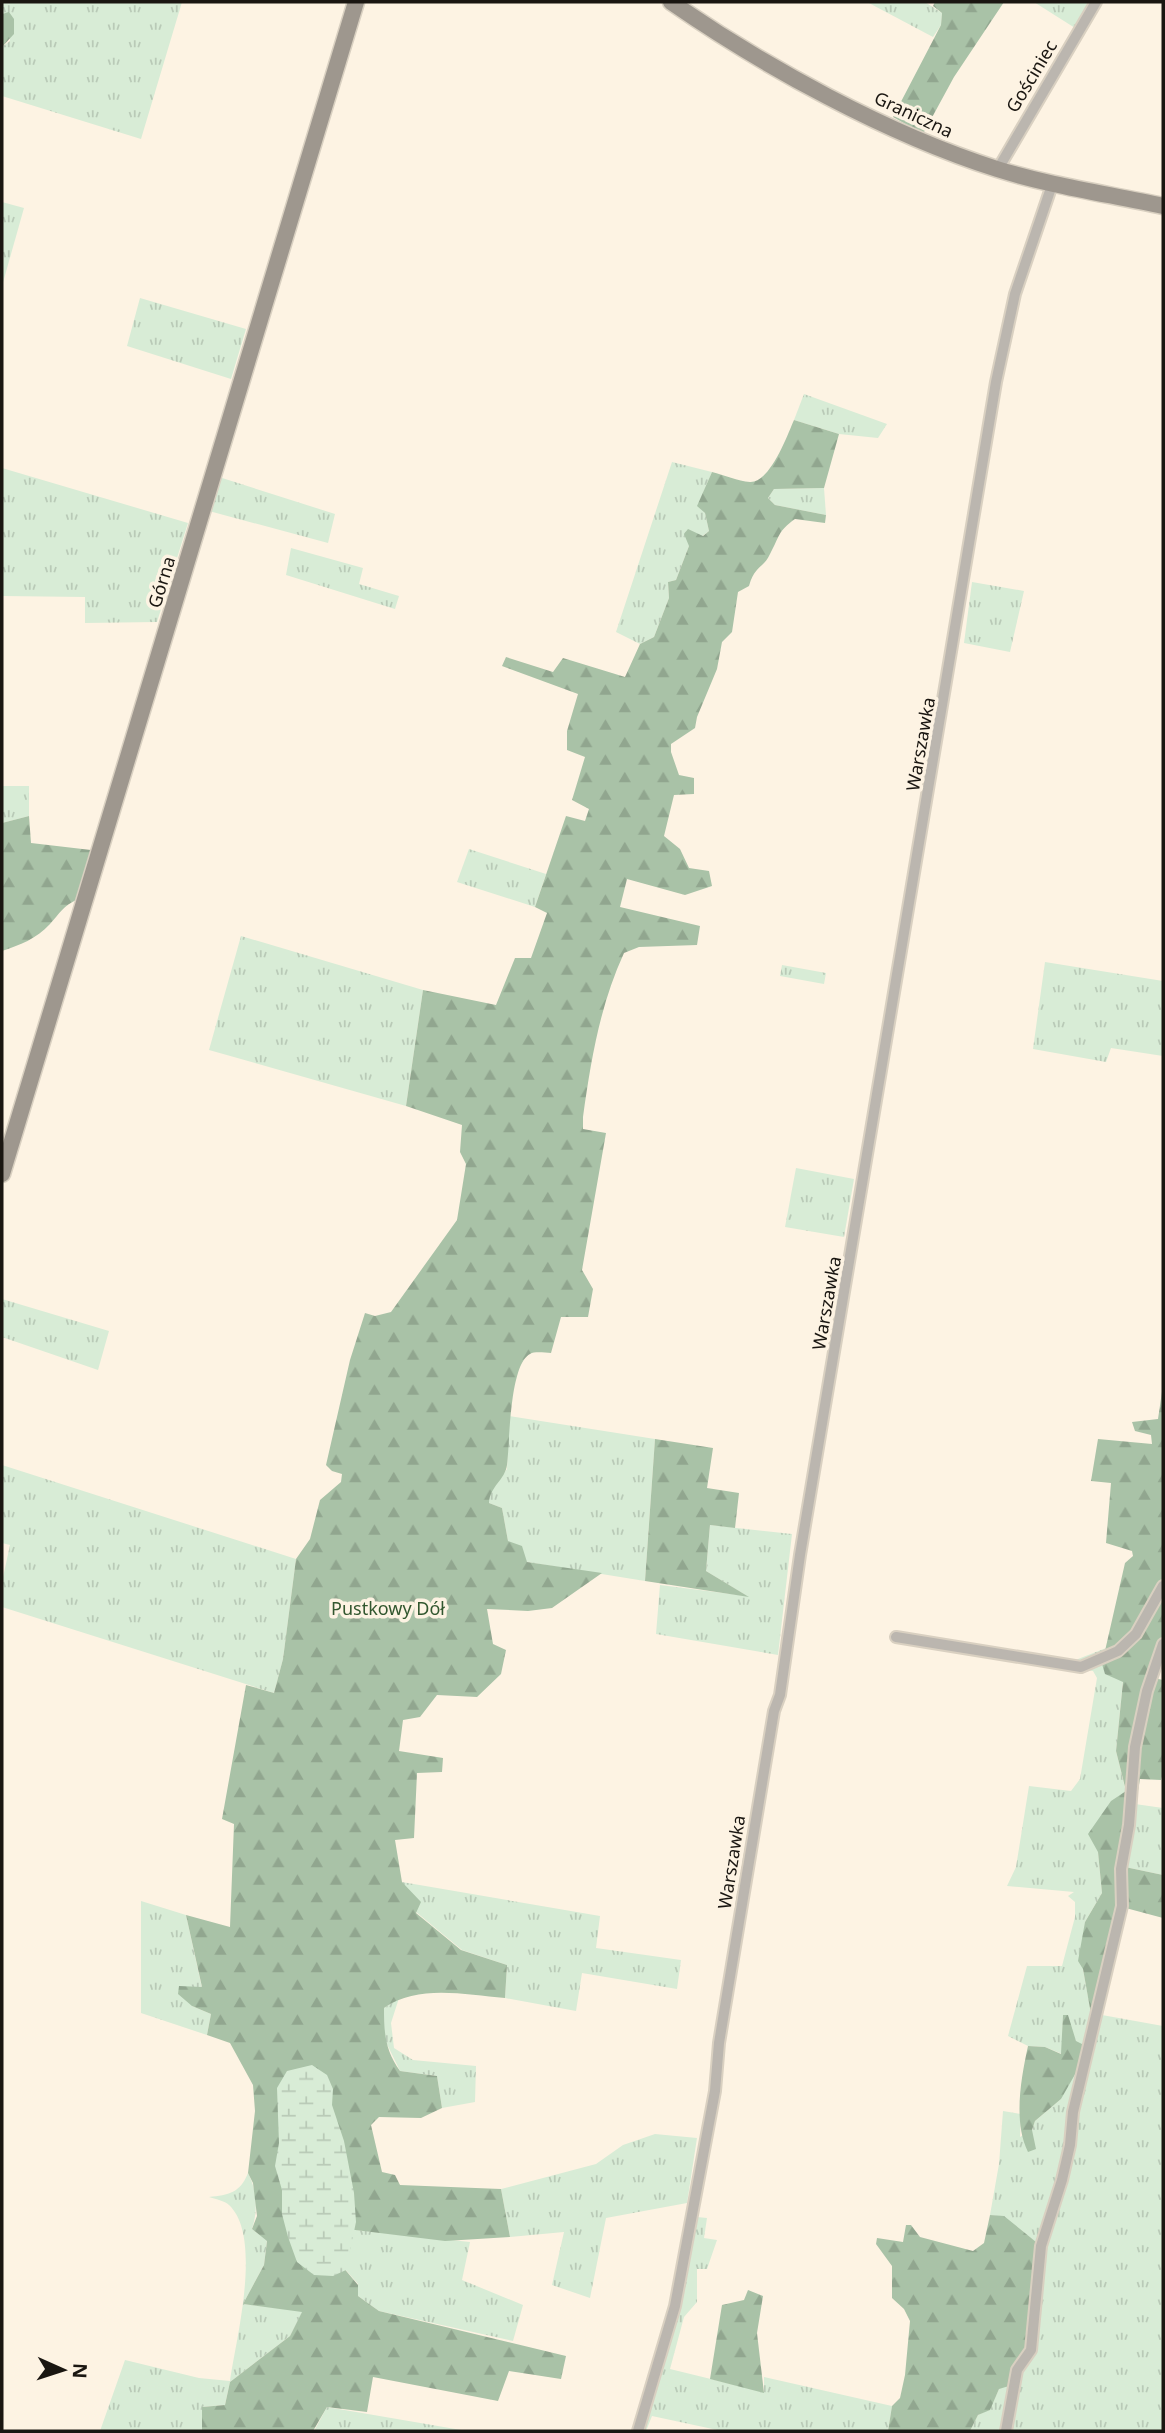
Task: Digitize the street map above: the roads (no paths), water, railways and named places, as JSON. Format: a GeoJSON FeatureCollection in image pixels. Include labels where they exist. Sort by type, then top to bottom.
{"type":"FeatureCollection","features":[{"type":"Feature","properties":{"kind":"street","name":"Górna"},"geometry":{"type":"LineString","coordinates":[[2,1174],[356,2]]}},
{"type":"Feature","properties":{"kind":"street","name":"Graniczna"},"geometry":{"type":"LineString","coordinates":[[671,2],[775,66],[925,142],[998,169],[1163,206]]}},
{"type":"Feature","properties":{"kind":"street","name":"Gościniec"},"geometry":{"type":"LineString","coordinates":[[998,169],[1096,2]]}},
{"type":"Feature","properties":{"kind":"street","name":"Warszawka"},"geometry":{"type":"LineString","coordinates":[[638,2431],[670,2329],[715,2091],[719,2043],[747,1872],[774,1711],[780,1695],[800,1555],[996,383],[1014,294],[1054,182]]}},
{"type":"Feature","properties":{"kind":"street"},"geometry":{"type":"LineString","coordinates":[[896,1637],[1081,1667],[1118,1651],[1136,1634],[1163,1586]]}},
{"type":"Feature","properties":{"kind":"street"},"geometry":{"type":"LineString","coordinates":[[1006,2431],[1017,2370],[1031,2350],[1041,2246],[1062,2180],[1073,2112],[1122,1906],[1121,1868],[1129,1825],[1135,1747],[1147,1691],[1163,1644]]}},
{"type":"Feature","properties":{"kind":"park label","name":"Pustkowy Dół"},"geometry":{"type":"Point","coordinates":[388,1608]}}]}
